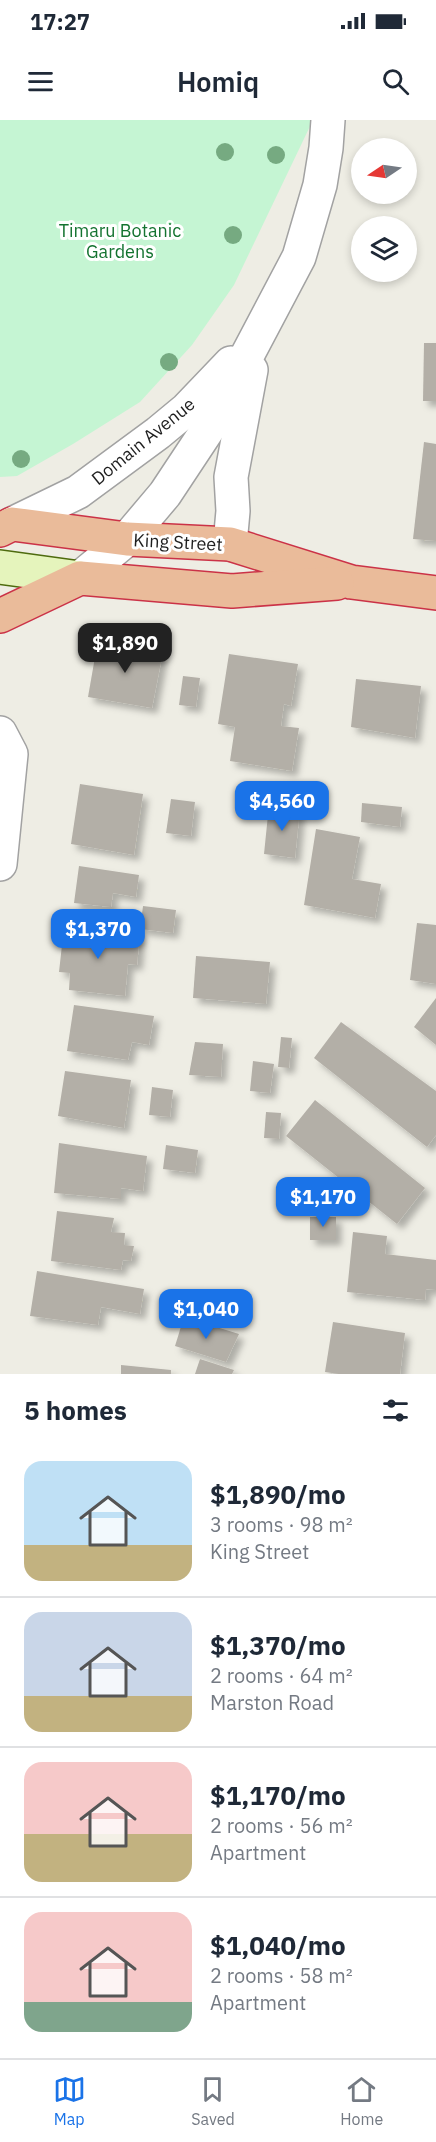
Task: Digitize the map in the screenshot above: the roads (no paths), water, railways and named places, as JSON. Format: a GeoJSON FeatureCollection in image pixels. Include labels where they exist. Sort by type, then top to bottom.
{"type":"FeatureCollection","features":[{"type":"Feature","properties":{"kind":"highway","name":"King Street"},"geometry":{"type":"LineString","coordinates":[[4,526],[127,539],[230,544],[351,582],[436,593]]}},
{"type":"Feature","properties":{"kind":"highway","name":"King Street"},"geometry":{"type":"LineString","coordinates":[[80,578],[232,591],[351,582]]}},
{"type":"Feature","properties":{"kind":"highway"},"geometry":{"type":"LineString","coordinates":[[0,616],[80,578]]}},
{"type":"Feature","properties":{"kind":"main road","name":"King Street"},"geometry":{"type":"LineString","coordinates":[[0,567],[80,578]]}},
{"type":"Feature","properties":{"kind":"street","name":"Domain Avenue"},"geometry":{"type":"LineString","coordinates":[[80,578],[127,539],[165,494],[210,426],[299,257],[320,185],[328,120]]}},
{"type":"Feature","properties":{"kind":"street","name":"Domain Avenue"},"geometry":{"type":"LineString","coordinates":[[4,526],[78,492],[158,433],[187,409],[257,336]]}},
{"type":"Feature","properties":{"kind":"street","name":"Domain Avenue"},"geometry":{"type":"LineString","coordinates":[[230,544],[233,511],[231,477],[257,336]]}},
{"type":"Feature","properties":{"kind":"street"},"geometry":{"type":"LineString","coordinates":[[0,864],[5,743]]}},
{"type":"Feature","properties":{"kind":"park label","name":"Timaru Botanic Gardens"},"geometry":{"type":"Point","coordinates":[120,240]}}]}
